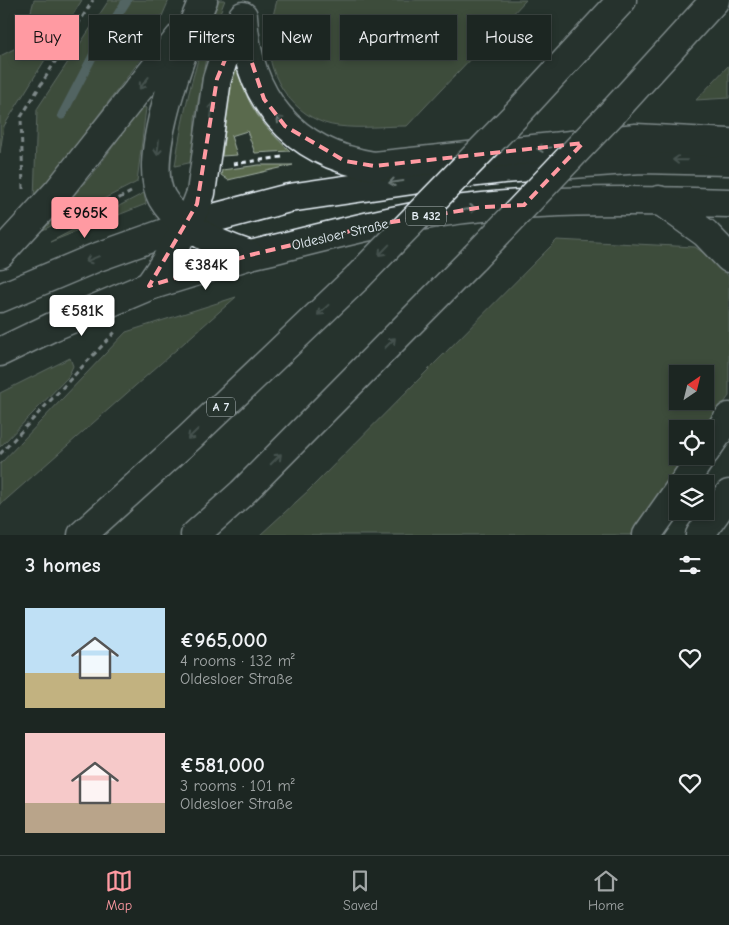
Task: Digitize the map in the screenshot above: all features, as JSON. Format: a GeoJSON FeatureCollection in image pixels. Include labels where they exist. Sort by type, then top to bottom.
{"type":"FeatureCollection","features":[{"type":"Feature","properties":{"kind":"main road","name":"A 7"},"geometry":{"type":"LineString","coordinates":[[82,535],[182,444],[358,276],[516,115],[622,0]]}},
{"type":"Feature","properties":{"kind":"main road"},"geometry":{"type":"LineString","coordinates":[[195,535],[242,493],[474,258],[715,0]]}},
{"type":"Feature","properties":{"kind":"main road"},"geometry":{"type":"LineString","coordinates":[[199,8],[180,56],[170,88],[158,144],[156,183],[161,197],[172,211],[188,225],[215,241],[250,255]]}},
{"type":"Feature","properties":{"kind":"main road"},"geometry":{"type":"LineString","coordinates":[[0,254],[58,192],[199,8]]}},
{"type":"Feature","properties":{"kind":"main road"},"geometry":{"type":"LineString","coordinates":[[246,8],[247,48],[264,99],[285,126],[300,137],[345,161],[374,166],[636,138],[729,143]]}},
{"type":"Feature","properties":{"kind":"main road"},"geometry":{"type":"LineString","coordinates":[[143,289],[188,225],[201,193],[217,79],[225,54],[246,8]]}},
{"type":"Feature","properties":{"kind":"main road"},"geometry":{"type":"LineString","coordinates":[[0,298],[95,258],[188,225],[290,198],[503,168],[641,159],[729,161]]}},
{"type":"Feature","properties":{"kind":"main road"},"geometry":{"type":"LineString","coordinates":[[660,200],[705,233],[729,258]]}},
{"type":"Feature","properties":{"kind":"main road","name":"Oldesloer Straße"},"geometry":{"type":"LineString","coordinates":[[0,352],[52,326],[143,289],[250,255],[380,224],[483,207],[660,200],[729,203]]}},
{"type":"Feature","properties":{"kind":"main road"},"geometry":{"type":"LineString","coordinates":[[714,439],[729,417]]}},
{"type":"Feature","properties":{"kind":"main road"},"geometry":{"type":"LineString","coordinates":[[214,535],[242,493]]}},
{"type":"Feature","properties":{"kind":"main road"},"geometry":{"type":"LineString","coordinates":[[700,535],[729,494]]}},
{"type":"Feature","properties":{"kind":"main road"},"geometry":{"type":"LineString","coordinates":[[647,535],[669,504]]}},
{"type":"Feature","properties":{"kind":"path"},"geometry":{"type":"LineString","coordinates":[[23,191],[21,117],[93,0]]}},
{"type":"Feature","properties":{"kind":"path"},"geometry":{"type":"LineString","coordinates":[[229,164],[287,156]]}},
{"type":"Feature","properties":{"kind":"path"},"geometry":{"type":"LineString","coordinates":[[62,228],[138,189]]}},
{"type":"Feature","properties":{"kind":"path"},"geometry":{"type":"LineString","coordinates":[[0,454],[116,332],[143,289]]}},
{"type":"Feature","properties":{"kind":"highlighted area"},"geometry":{"type":"Polygon","coordinates":[[[243,16],[247,48],[264,99],[285,126],[345,161],[374,166],[583,143],[524,205],[483,207],[380,224],[250,255],[149,286],[197,204],[217,79],[243,16]]]}},
{"type":"Feature","properties":{"kind":"green space"},"geometry":{"type":"Polygon","coordinates":[[[34,0],[82,0],[73,15],[30,15],[34,0]]]}},
{"type":"Feature","properties":{"kind":"green space"},"geometry":{"type":"Polygon","coordinates":[[[109,0],[169,0],[160,21],[160,15],[99,15],[109,0]]]}},
{"type":"Feature","properties":{"kind":"green space"},"geometry":{"type":"Polygon","coordinates":[[[219,0],[225,0],[219,15],[214,15],[219,0]]]}},
{"type":"Feature","properties":{"kind":"green space"},"geometry":{"type":"Polygon","coordinates":[[[277,0],[526,0],[512,15],[467,15],[467,60],[469,60],[407,126],[338,126],[324,123],[300,109],[290,100],[282,88],[275,76],[271,60],[330,60],[330,15],[273,15],[277,0]]]}},
{"type":"Feature","properties":{"kind":"green space"},"geometry":{"type":"Polygon","coordinates":[[[89,30],[89,60],[140,60],[34,200],[37,109],[69,60],[79,60],[79,45],[89,30]]]}},
{"type":"Feature","properties":{"kind":"green space"},"geometry":{"type":"Polygon","coordinates":[[[15,48],[15,60],[45,60],[4,126],[0,153],[0,56],[15,48]]]}},
{"type":"Feature","properties":{"kind":"green space"},"geometry":{"type":"Polygon","coordinates":[[[198,60],[206,60],[195,118],[193,162],[175,166],[182,124],[198,60]]]}},
{"type":"Feature","properties":{"kind":"green space"},"geometry":{"type":"Polygon","coordinates":[[[233,62],[236,62],[244,89],[255,111],[270,131],[290,151],[255,153],[247,131],[231,136],[237,155],[222,156],[233,62]]]}},
{"type":"Feature","properties":{"kind":"green space"},"geometry":{"type":"Polygon","coordinates":[[[729,65],[729,98],[696,100],[729,65]]]}},
{"type":"Feature","properties":{"kind":"green space"},"geometry":{"type":"Polygon","coordinates":[[[142,106],[146,108],[137,182],[43,230],[96,170],[142,106]]]}},
{"type":"Feature","properties":{"kind":"green space"},"geometry":{"type":"Polygon","coordinates":[[[259,165],[293,165],[228,180],[221,175],[222,170],[259,165]]]}},
{"type":"Feature","properties":{"kind":"green space"},"geometry":{"type":"Polygon","coordinates":[[[144,193],[146,204],[50,242],[144,193]]]}},
{"type":"Feature","properties":{"kind":"green space"},"geometry":{"type":"Polygon","coordinates":[[[557,240],[695,247],[718,263],[729,277],[729,396],[712,420],[669,420],[669,465],[681,465],[674,475],[669,475],[669,481],[631,535],[260,535],[308,491],[557,240]]]}},
{"type":"Feature","properties":{"kind":"green space"},"geometry":{"type":"Polygon","coordinates":[[[236,297],[0,505],[0,464],[126,332],[236,297]]]}},
{"type":"Feature","properties":{"kind":"green space"},"geometry":{"type":"Polygon","coordinates":[[[70,358],[73,366],[68,377],[0,447],[0,393],[70,358]]]}},
{"type":"Feature","properties":{"kind":"waterway"},"geometry":{"type":"LineString","coordinates":[[62,115],[99,44],[127,0]]}}]}
